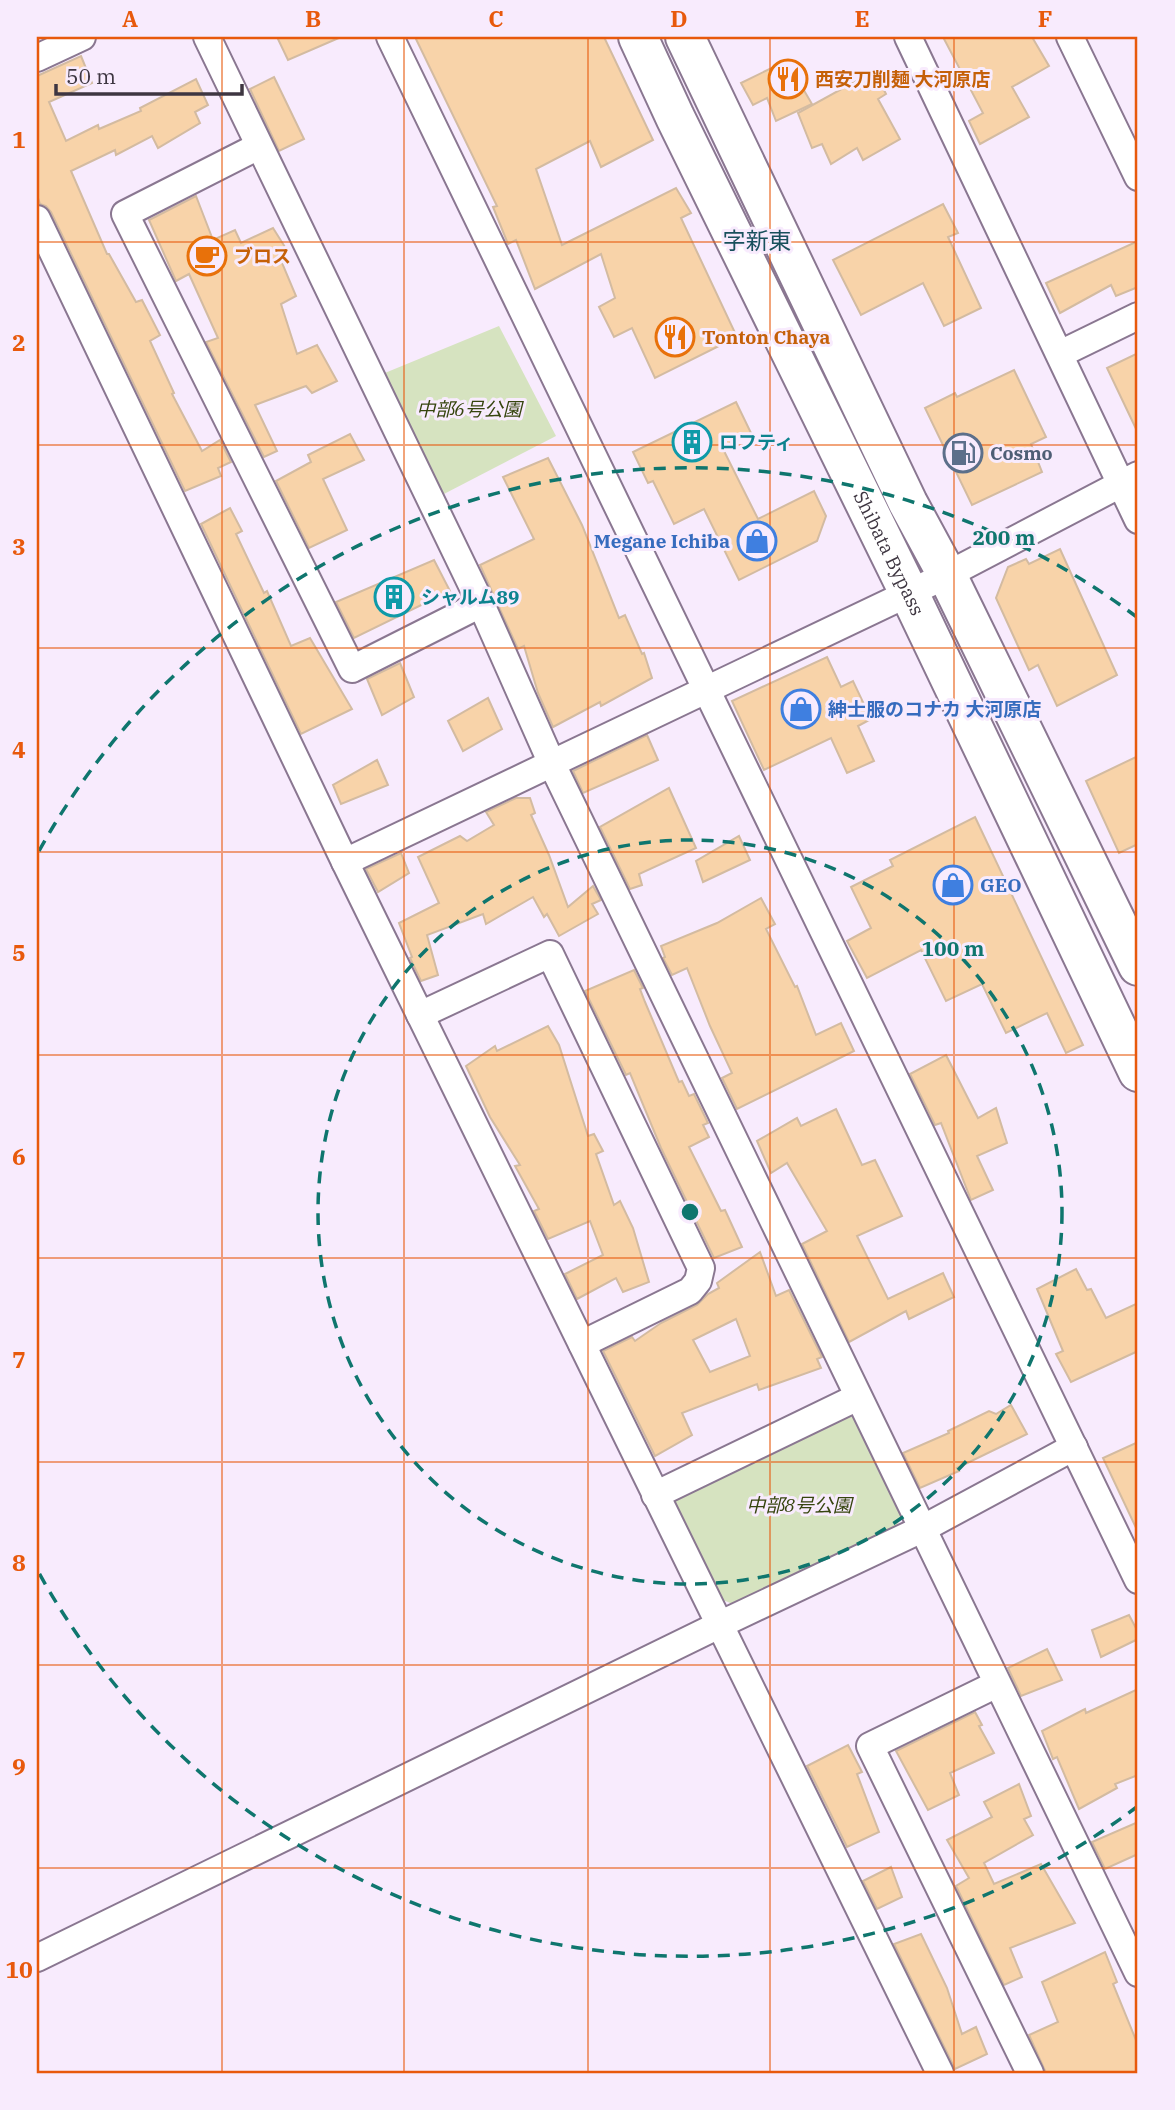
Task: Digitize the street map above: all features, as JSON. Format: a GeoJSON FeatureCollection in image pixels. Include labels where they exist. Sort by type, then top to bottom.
{"type":"FeatureCollection","features":[{"type":"Feature","properties":{"kind":"highway","name":"Shibata Bypass"},"geometry":{"type":"LineString","coordinates":[[638,37],[909,593],[1138,1072]]}},
{"type":"Feature","properties":{"kind":"highway","name":"Shibata Bypass"},"geometry":{"type":"LineString","coordinates":[[685,37],[908,503],[947,575],[1138,966]]}},
{"type":"Feature","properties":{"kind":"street"},"geometry":{"type":"LineString","coordinates":[[37,58],[82,37]]}},
{"type":"Feature","properties":{"kind":"street"},"geometry":{"type":"LineString","coordinates":[[207,37],[481,604],[552,764],[1138,1973]]}},
{"type":"Feature","properties":{"kind":"street"},"geometry":{"type":"LineString","coordinates":[[390,37],[1138,1580]]}},
{"type":"Feature","properties":{"kind":"street"},"geometry":{"type":"LineString","coordinates":[[908,37],[1060,354],[1129,479],[1138,520]]}},
{"type":"Feature","properties":{"kind":"street"},"geometry":{"type":"LineString","coordinates":[[1070,37],[1138,177]]}},
{"type":"Feature","properties":{"kind":"street"},"geometry":{"type":"LineString","coordinates":[[260,146],[125,214],[352,669],[481,604]]}},
{"type":"Feature","properties":{"kind":"street"},"geometry":{"type":"LineString","coordinates":[[37,219],[345,862],[940,2073]]}},
{"type":"Feature","properties":{"kind":"street"},"geometry":{"type":"LineString","coordinates":[[1060,354],[1138,316]]}},
{"type":"Feature","properties":{"kind":"street"},"geometry":{"type":"LineString","coordinates":[[345,862],[947,575],[1129,479]]}},
{"type":"Feature","properties":{"kind":"street"},"geometry":{"type":"LineString","coordinates":[[420,1015],[550,954],[701,1268],[698,1281],[690,1291],[582,1344]]}},
{"type":"Feature","properties":{"kind":"street"},"geometry":{"type":"LineString","coordinates":[[655,1495],[858,1397]]}},
{"type":"Feature","properties":{"kind":"street"},"geometry":{"type":"LineString","coordinates":[[37,1958],[719,1625],[922,1529],[1074,1447]]}},
{"type":"Feature","properties":{"kind":"street"},"geometry":{"type":"LineString","coordinates":[[997,1684],[870,1746],[1030,2073]]}},
{"type":"Feature","properties":{"kind":"green space","name":"中部6号公園"},"geometry":{"type":"Polygon","coordinates":[[[499,326],[556,436],[442,495],[380,375],[499,326]]]}},
{"type":"Feature","properties":{"kind":"green space","name":"中部8号公園"},"geometry":{"type":"Polygon","coordinates":[[[845,1414],[854,1418],[902,1517],[897,1525],[733,1604],[720,1599],[674,1507],[678,1496],[845,1414]]]}},
{"type":"Feature","properties":{"kind":"building"},"geometry":{"type":"Polygon","coordinates":[[[277,37],[341,37],[288,60],[277,37]]]}},
{"type":"Feature","properties":{"kind":"building"},"geometry":{"type":"Polygon","coordinates":[[[415,37],[604,37],[653,140],[601,167],[590,141],[536,169],[562,245],[676,188],[691,213],[681,218],[737,337],[655,378],[632,328],[614,337],[599,307],[615,298],[601,254],[535,289],[516,240],[508,244],[493,207],[497,206],[415,37]]]}},
{"type":"Feature","properties":{"kind":"building"},"geometry":{"type":"Polygon","coordinates":[[[943,37],[1032,37],[1049,66],[1012,87],[1029,117],[980,144],[969,121],[983,113],[943,37]]]}},
{"type":"Feature","properties":{"kind":"building"},"geometry":{"type":"Polygon","coordinates":[[[81,56],[92,83],[49,102],[66,141],[98,125],[99,129],[141,111],[140,108],[196,79],[208,105],[195,112],[200,123],[158,148],[152,136],[116,155],[115,150],[71,171],[107,254],[136,302],[142,300],[160,335],[150,341],[174,393],[172,394],[202,451],[220,440],[231,462],[218,468],[221,476],[185,491],[51,212],[40,204],[37,195],[37,76],[81,56]]]}},
{"type":"Feature","properties":{"kind":"building"},"geometry":{"type":"Polygon","coordinates":[[[786,61],[798,89],[802,87],[812,104],[776,121],[767,98],[753,105],[741,83],[786,61]]]}},
{"type":"Feature","properties":{"kind":"building"},"geometry":{"type":"Polygon","coordinates":[[[874,71],[886,94],[878,99],[900,139],[863,160],[857,148],[831,164],[822,144],[812,148],[798,113],[874,71]]]}},
{"type":"Feature","properties":{"kind":"building"},"geometry":{"type":"Polygon","coordinates":[[[274,77],[304,139],[279,151],[250,89],[274,77]]]}},
{"type":"Feature","properties":{"kind":"building"},"geometry":{"type":"Polygon","coordinates":[[[196,196],[213,240],[235,230],[241,243],[273,228],[285,247],[277,251],[296,296],[281,304],[297,354],[317,345],[337,381],[312,393],[306,386],[255,405],[277,451],[264,457],[206,342],[218,338],[189,274],[176,281],[149,220],[196,196]]]}},
{"type":"Feature","properties":{"kind":"building"},"geometry":{"type":"Polygon","coordinates":[[[943,204],[958,233],[948,237],[981,308],[944,326],[923,283],[861,315],[833,260],[943,204]]]}},
{"type":"Feature","properties":{"kind":"building"},"geometry":{"type":"Polygon","coordinates":[[[1138,241],[1138,287],[1116,296],[1111,285],[1060,313],[1046,283],[1138,241]]]}},
{"type":"Feature","properties":{"kind":"building"},"geometry":{"type":"Polygon","coordinates":[[[1138,353],[1138,433],[1107,368],[1138,353]]]}},
{"type":"Feature","properties":{"kind":"building"},"geometry":{"type":"Polygon","coordinates":[[[1014,370],[1046,437],[1031,444],[1042,472],[972,505],[925,408],[955,393],[957,397],[1014,370]]]}},
{"type":"Feature","properties":{"kind":"building"},"geometry":{"type":"Polygon","coordinates":[[[736,402],[751,433],[722,447],[758,519],[814,491],[826,516],[817,541],[739,580],[704,509],[674,524],[653,481],[648,483],[633,452],[736,402]]]}},
{"type":"Feature","properties":{"kind":"building"},"geometry":{"type":"Polygon","coordinates":[[[350,434],[364,460],[323,479],[347,530],[309,548],[276,481],[311,462],[308,455],[350,434]]]}},
{"type":"Feature","properties":{"kind":"building"},"geometry":{"type":"Polygon","coordinates":[[[548,458],[582,525],[619,618],[625,615],[642,654],[644,653],[652,678],[601,706],[600,702],[553,727],[538,693],[524,646],[518,649],[480,565],[534,539],[503,477],[548,458]]]}},
{"type":"Feature","properties":{"kind":"building"},"geometry":{"type":"Polygon","coordinates":[[[230,508],[242,531],[236,534],[264,593],[267,591],[291,646],[310,638],[352,709],[301,734],[201,524],[230,508]]]}},
{"type":"Feature","properties":{"kind":"building"},"geometry":{"type":"Polygon","coordinates":[[[1060,549],[1117,675],[1057,706],[1038,665],[1029,670],[996,598],[1008,567],[1026,559],[1029,564],[1060,549]]]}},
{"type":"Feature","properties":{"kind":"building","name":"シャルム89"},"geometry":{"type":"Polygon","coordinates":[[[434,560],[450,591],[354,638],[336,602],[434,560]]]}},
{"type":"Feature","properties":{"kind":"building"},"geometry":{"type":"Polygon","coordinates":[[[827,657],[841,687],[853,681],[871,719],[858,726],[874,761],[847,773],[831,738],[764,770],[732,701],[827,657]]]}},
{"type":"Feature","properties":{"kind":"building"},"geometry":{"type":"Polygon","coordinates":[[[400,663],[414,697],[382,715],[367,679],[400,663]]]}},
{"type":"Feature","properties":{"kind":"building"},"geometry":{"type":"Polygon","coordinates":[[[488,698],[502,729],[463,751],[448,721],[488,698]]]}},
{"type":"Feature","properties":{"kind":"building"},"geometry":{"type":"Polygon","coordinates":[[[647,735],[658,760],[583,793],[573,771],[647,735]]]}},
{"type":"Feature","properties":{"kind":"building"},"geometry":{"type":"Polygon","coordinates":[[[1138,756],[1138,844],[1119,853],[1086,781],[1138,756]]]}},
{"type":"Feature","properties":{"kind":"building"},"geometry":{"type":"Polygon","coordinates":[[[377,760],[388,785],[341,804],[333,785],[377,760]]]}},
{"type":"Feature","properties":{"kind":"building"},"geometry":{"type":"Polygon","coordinates":[[[669,788],[696,848],[639,874],[642,885],[630,889],[600,827],[669,788]]]}},
{"type":"Feature","properties":{"kind":"building"},"geometry":{"type":"Polygon","coordinates":[[[516,798],[530,798],[535,813],[531,815],[568,907],[593,886],[601,900],[592,904],[598,914],[559,936],[547,914],[544,917],[533,897],[486,924],[483,914],[427,935],[438,975],[421,981],[410,958],[412,957],[399,923],[439,903],[418,857],[460,836],[467,841],[494,825],[486,812],[516,798]]]}},
{"type":"Feature","properties":{"kind":"building"},"geometry":{"type":"Polygon","coordinates":[[[975,817],[1083,1045],[1066,1053],[1047,1013],[1006,1033],[982,984],[946,1001],[921,950],[867,978],[847,941],[871,928],[851,887],[893,866],[890,860],[975,817]]]}},
{"type":"Feature","properties":{"kind":"building"},"geometry":{"type":"Polygon","coordinates":[[[739,836],[750,860],[703,882],[696,861],[739,836]]]}},
{"type":"Feature","properties":{"kind":"building"},"geometry":{"type":"Polygon","coordinates":[[[401,853],[409,873],[378,892],[366,869],[401,853]]]}},
{"type":"Feature","properties":{"kind":"building"},"geometry":{"type":"Polygon","coordinates":[[[761,898],[775,924],[766,929],[795,987],[797,986],[816,1035],[841,1023],[854,1051],[737,1109],[722,1078],[732,1073],[687,968],[672,975],[663,958],[665,957],[661,946],[717,923],[761,898]]]}},
{"type":"Feature","properties":{"kind":"building"},"geometry":{"type":"Polygon","coordinates":[[[634,970],[679,1082],[682,1081],[689,1096],[694,1094],[708,1123],[703,1125],[709,1137],[689,1147],[721,1211],[725,1210],[742,1247],[714,1258],[661,1148],[630,1073],[626,1075],[585,991],[634,970]]]}},
{"type":"Feature","properties":{"kind":"building"},"geometry":{"type":"Polygon","coordinates":[[[548,1026],[559,1045],[588,1136],[594,1134],[603,1151],[596,1154],[614,1205],[620,1201],[633,1228],[649,1282],[623,1292],[616,1278],[577,1299],[565,1274],[603,1255],[590,1221],[548,1239],[534,1211],[539,1209],[515,1166],[520,1165],[490,1117],[466,1066],[495,1046],[497,1051],[548,1026]]]}},
{"type":"Feature","properties":{"kind":"building"},"geometry":{"type":"Polygon","coordinates":[[[946,1055],[978,1118],[996,1108],[1007,1143],[977,1156],[993,1190],[971,1200],[941,1123],[935,1125],[910,1074],[946,1055]]]}},
{"type":"Feature","properties":{"kind":"building"},"geometry":{"type":"Polygon","coordinates":[[[836,1109],[862,1165],[875,1160],[902,1216],[857,1236],[888,1299],[943,1273],[954,1297],[909,1319],[906,1311],[849,1342],[802,1244],[827,1231],[787,1163],[771,1173],[757,1141],[797,1118],[801,1126],[836,1109]]]}},
{"type":"Feature","properties":{"kind":"building"},"geometry":{"type":"Polygon","coordinates":[[[760,1252],[776,1296],[789,1290],[822,1357],[817,1359],[821,1368],[759,1390],[757,1384],[682,1413],[692,1435],[655,1456],[603,1351],[632,1337],[635,1341],[661,1323],[697,1305],[719,1288],[717,1283],[760,1252]],[[736,1319],[693,1340],[710,1372],[750,1356],[736,1319]]]}},
{"type":"Feature","properties":{"kind":"building"},"geometry":{"type":"Polygon","coordinates":[[[1076,1269],[1087,1290],[1091,1289],[1106,1318],[1138,1303],[1138,1351],[1071,1382],[1056,1354],[1063,1351],[1037,1289],[1076,1269]]]}},
{"type":"Feature","properties":{"kind":"building"},"geometry":{"type":"Polygon","coordinates":[[[1011,1405],[1027,1434],[957,1468],[959,1471],[920,1488],[903,1453],[949,1433],[948,1431],[989,1411],[996,1414],[1011,1405]]]}},
{"type":"Feature","properties":{"kind":"building"},"geometry":{"type":"Polygon","coordinates":[[[1138,1442],[1138,1532],[1103,1458],[1138,1442]]]}},
{"type":"Feature","properties":{"kind":"building"},"geometry":{"type":"Polygon","coordinates":[[[1129,1615],[1138,1632],[1138,1639],[1101,1657],[1092,1630],[1129,1615]]]}},
{"type":"Feature","properties":{"kind":"building"},"geometry":{"type":"Polygon","coordinates":[[[1047,1649],[1062,1680],[1021,1696],[1008,1668],[1047,1649]]]}},
{"type":"Feature","properties":{"kind":"building"},"geometry":{"type":"Polygon","coordinates":[[[1138,1689],[1138,1775],[1115,1784],[1117,1788],[1079,1809],[1057,1757],[1053,1759],[1042,1731],[1085,1709],[1086,1713],[1138,1689]]]}},
{"type":"Feature","properties":{"kind":"building"},"geometry":{"type":"Polygon","coordinates":[[[975,1712],[982,1725],[979,1726],[994,1753],[950,1773],[959,1795],[928,1810],[896,1751],[975,1712]]]}},
{"type":"Feature","properties":{"kind":"building"},"geometry":{"type":"Polygon","coordinates":[[[848,1745],[862,1772],[857,1774],[879,1832],[847,1847],[807,1766],[848,1745]]]}},
{"type":"Feature","properties":{"kind":"building"},"geometry":{"type":"Polygon","coordinates":[[[1019,1784],[1031,1816],[1024,1819],[1033,1835],[984,1863],[994,1884],[1041,1864],[1075,1923],[1010,1948],[1022,1977],[1004,1985],[956,1886],[969,1878],[947,1840],[992,1817],[984,1802],[1019,1784]]]}},
{"type":"Feature","properties":{"kind":"building"},"geometry":{"type":"Polygon","coordinates":[[[1138,1822],[1138,1854],[1105,1869],[1092,1842],[1138,1822]]]}},
{"type":"Feature","properties":{"kind":"building"},"geometry":{"type":"Polygon","coordinates":[[[891,1867],[902,1897],[877,1909],[863,1881],[891,1867]]]}},
{"type":"Feature","properties":{"kind":"building"},"geometry":{"type":"Polygon","coordinates":[[[921,1934],[947,1988],[962,2034],[976,2027],[987,2054],[955,2069],[894,1944],[921,1934]]]}},
{"type":"Feature","properties":{"kind":"building"},"geometry":{"type":"Polygon","coordinates":[[[1105,1952],[1117,1982],[1113,1984],[1138,2045],[1138,2073],[1046,2073],[1029,2035],[1058,2022],[1042,1982],[1105,1952]]]}},
{"type":"Feature","properties":{"kind":"place","name":"西安刀削麺 大河原店"},"geometry":{"type":"Point","coordinates":[788,79]}},
{"type":"Feature","properties":{"kind":"place","name":"ブロス"},"geometry":{"type":"Point","coordinates":[207,256]}},
{"type":"Feature","properties":{"kind":"place","name":"Tonton Chaya"},"geometry":{"type":"Point","coordinates":[675,337]}},
{"type":"Feature","properties":{"kind":"place","name":"ロフティ"},"geometry":{"type":"Point","coordinates":[692,442]}},
{"type":"Feature","properties":{"kind":"place","name":"Cosmo"},"geometry":{"type":"Point","coordinates":[963,453]}},
{"type":"Feature","properties":{"kind":"place","name":"Megane Ichiba"},"geometry":{"type":"Point","coordinates":[757,541]}},
{"type":"Feature","properties":{"kind":"place","name":"シャルム89"},"geometry":{"type":"Point","coordinates":[394,597]}},
{"type":"Feature","properties":{"kind":"place","name":"紳士服のコナカ 大河原店"},"geometry":{"type":"Point","coordinates":[801,709]}},
{"type":"Feature","properties":{"kind":"place","name":"GEO"},"geometry":{"type":"Point","coordinates":[953,885]}},
{"type":"Feature","properties":{"kind":"district","name":"字新東"},"geometry":{"type":"Point","coordinates":[757,240]}}]}
